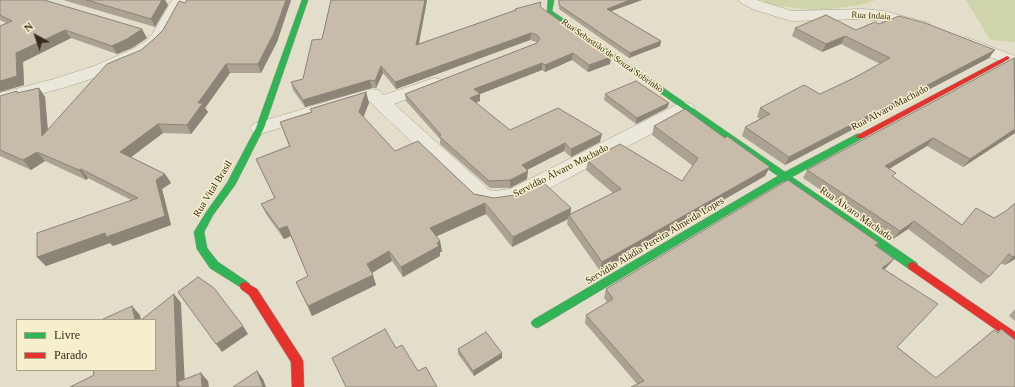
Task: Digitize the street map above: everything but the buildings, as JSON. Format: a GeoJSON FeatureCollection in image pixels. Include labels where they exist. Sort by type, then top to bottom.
{"type":"FeatureCollection","features":[{"type":"Feature","properties":{"kind":"street"},"geometry":{"type":"LineString","coordinates":[[0,99],[60,83],[117,63],[139,53],[152,44],[152,32],[179,0]]}},
{"type":"Feature","properties":{"kind":"street","name":"Rua Vital Brasil"},"geometry":{"type":"LineString","coordinates":[[298,387],[297,361],[253,292],[214,265],[202,249],[199,232],[210,213],[231,185],[260,128],[305,0]]}},
{"type":"Feature","properties":{"kind":"street","name":"Rua Sebastião de Souza Sobrinho"},"geometry":{"type":"LineString","coordinates":[[551,0],[549,12],[685,108]]}},
{"type":"Feature","properties":{"kind":"street","name":"Rua Indaia"},"geometry":{"type":"LineString","coordinates":[[746,0],[760,7],[791,16],[863,14],[884,16],[913,22],[1011,60]]}},
{"type":"Feature","properties":{"kind":"street","name":"Rua Alvaro Machado"},"geometry":{"type":"LineString","coordinates":[[784,177],[1011,60]]}},
{"type":"Feature","properties":{"kind":"street"},"geometry":{"type":"LineString","coordinates":[[260,128],[376,98],[448,77]]}},
{"type":"Feature","properties":{"kind":"street","name":"Servidão Álvaro Machado"},"geometry":{"type":"LineString","coordinates":[[376,98],[476,191],[483,196],[494,199],[514,197],[685,108]]}},
{"type":"Feature","properties":{"kind":"street","name":"Rua Álvaro Machado"},"geometry":{"type":"LineString","coordinates":[[685,108],[973,307],[1015,338]]}},
{"type":"Feature","properties":{"kind":"street","name":"Servidão Aládia Pereira Almeida Lopes"},"geometry":{"type":"LineString","coordinates":[[537,323],[784,177]]}},
{"type":"Feature","properties":{"kind":"green space"},"geometry":{"type":"Polygon","coordinates":[[[763,0],[876,0],[860,5],[815,11],[767,4],[763,0]]]}},
{"type":"Feature","properties":{"kind":"green space"},"geometry":{"type":"Polygon","coordinates":[[[966,0],[1015,0],[1015,42],[990,40],[966,0]]]}},
{"type":"Feature","properties":{"kind":"traffic: fast"},"geometry":{"type":"LineString","coordinates":[[245,286],[214,265],[202,249],[199,232],[210,213],[231,185],[260,128],[305,0]]}},
{"type":"Feature","properties":{"kind":"traffic: fast"},"geometry":{"type":"LineString","coordinates":[[551,0],[549,12],[913,266]]}},
{"type":"Feature","properties":{"kind":"traffic: fast"},"geometry":{"type":"LineString","coordinates":[[537,323],[784,177],[860,136]]}},
{"type":"Feature","properties":{"kind":"traffic: jam"},"geometry":{"type":"LineString","coordinates":[[860,136],[1007,58]]}},
{"type":"Feature","properties":{"kind":"traffic: jam"},"geometry":{"type":"LineString","coordinates":[[913,266],[1015,338]]}},
{"type":"Feature","properties":{"kind":"traffic: jam"},"geometry":{"type":"LineString","coordinates":[[245,286],[253,292],[297,361],[298,387]]}}]}
